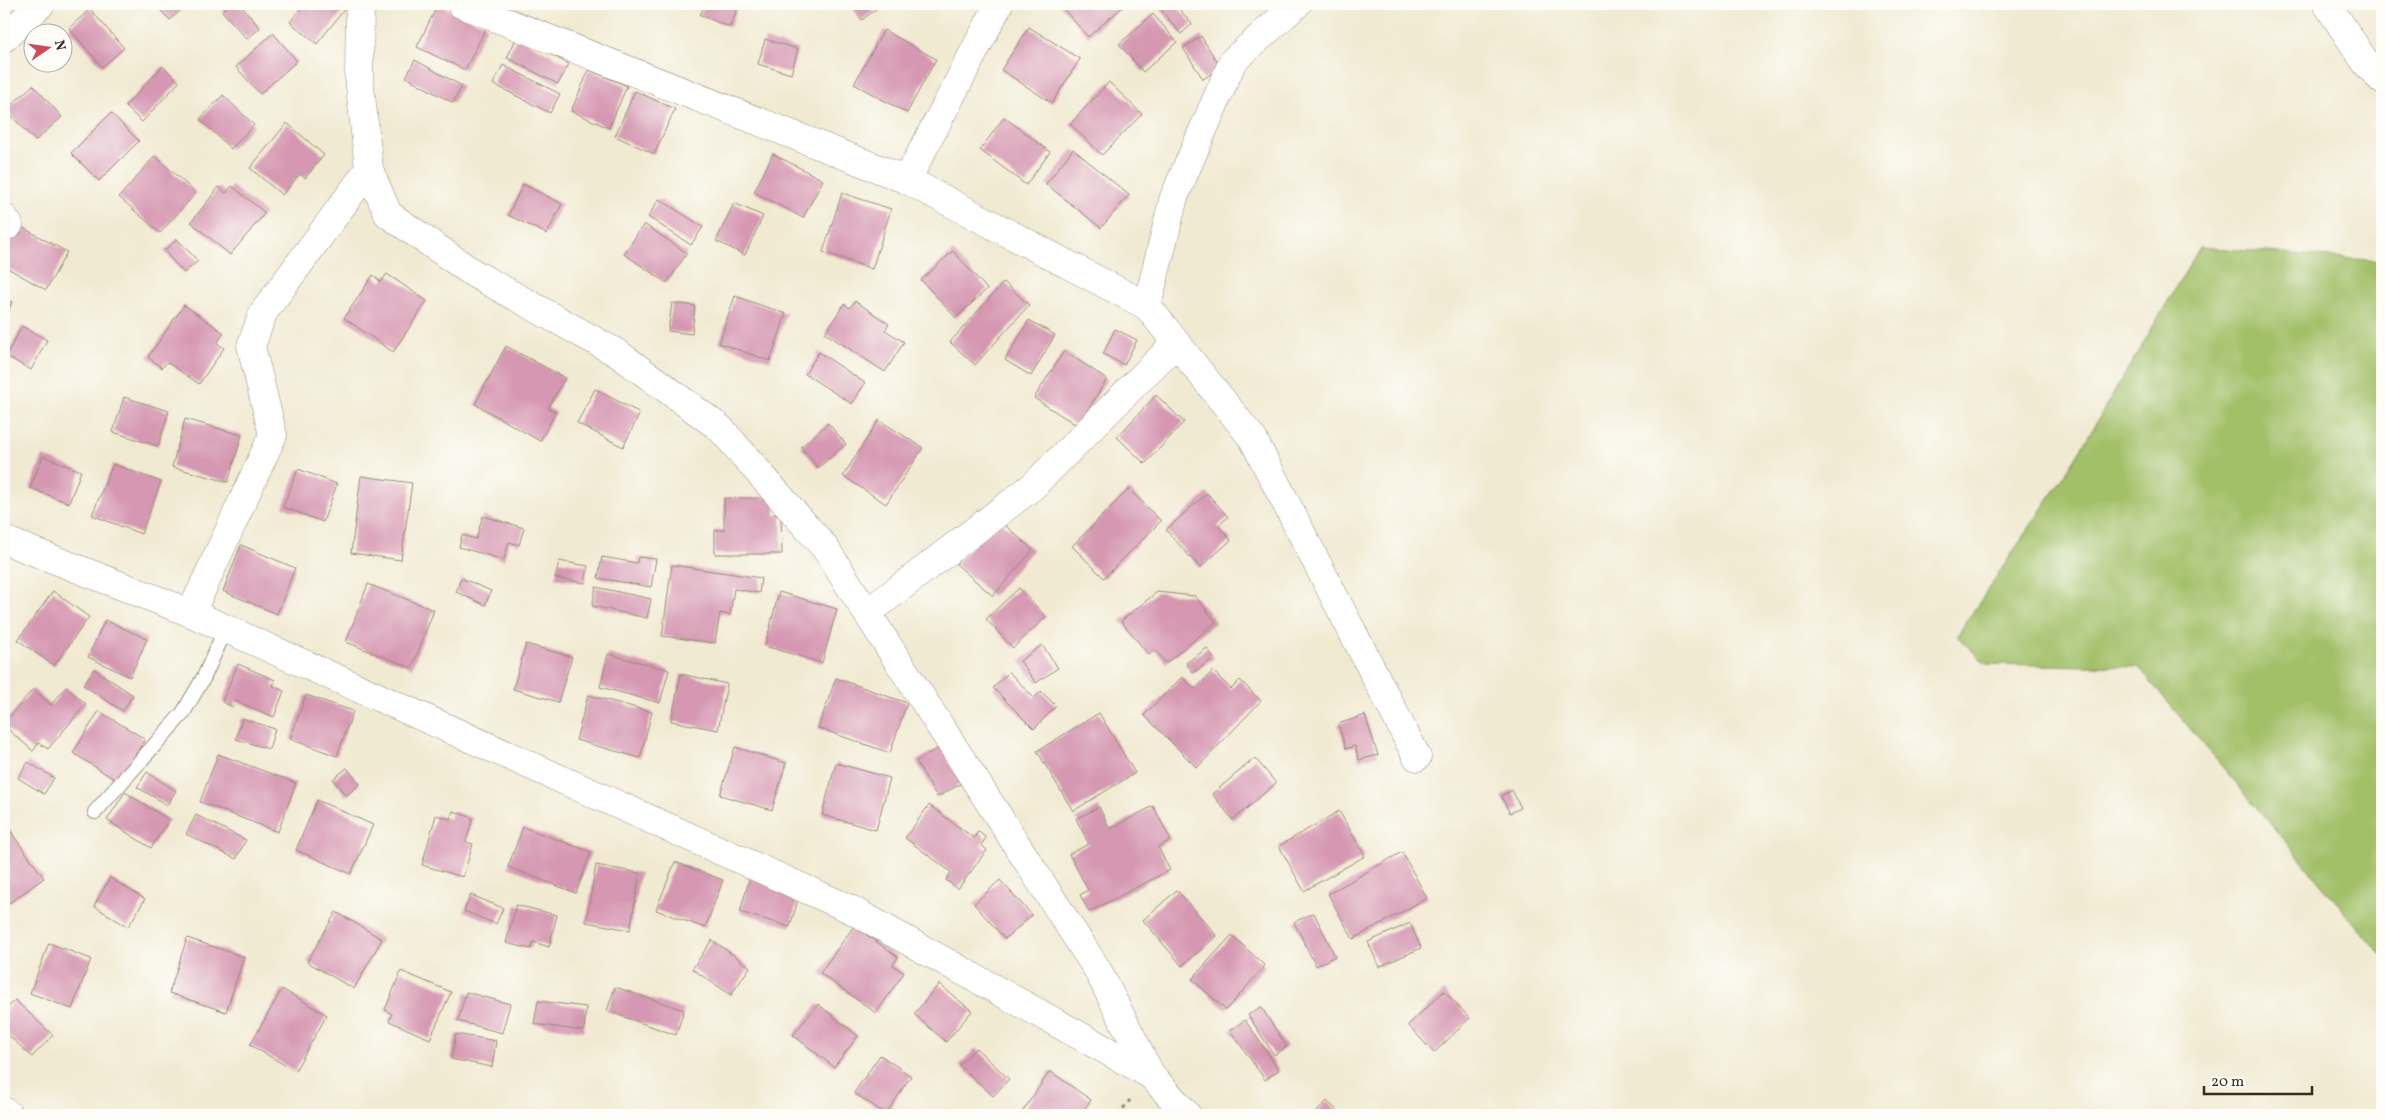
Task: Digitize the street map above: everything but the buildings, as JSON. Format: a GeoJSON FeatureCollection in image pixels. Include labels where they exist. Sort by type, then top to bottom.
{"type":"FeatureCollection","features":[{"type":"Feature","properties":{"kind":"street"},"geometry":{"type":"LineString","coordinates":[[4,38],[41,4]]}},
{"type":"Feature","properties":{"kind":"street"},"geometry":{"type":"LineString","coordinates":[[360,4],[359,77],[369,169],[388,214],[473,273],[617,353],[720,428],[825,548],[1097,969],[1151,1074],[1187,1115]]}},
{"type":"Feature","properties":{"kind":"street"},"geometry":{"type":"LineString","coordinates":[[461,4],[907,180],[1146,306],[1253,439],[1417,757]]}},
{"type":"Feature","properties":{"kind":"street"},"geometry":{"type":"LineString","coordinates":[[907,180],[999,4]]}},
{"type":"Feature","properties":{"kind":"street"},"geometry":{"type":"LineString","coordinates":[[1146,306],[1174,197],[1233,61],[1297,4]]}},
{"type":"Feature","properties":{"kind":"street"},"geometry":{"type":"LineString","coordinates":[[2327,4],[2366,63],[2382,80]]}},
{"type":"Feature","properties":{"kind":"street"},"geometry":{"type":"LineString","coordinates":[[191,613],[273,435],[251,346],[263,313],[369,169]]}},
{"type":"Feature","properties":{"kind":"street"},"geometry":{"type":"LineString","coordinates":[[867,613],[1032,488],[1176,342]]}},
{"type":"Feature","properties":{"kind":"street"},"geometry":{"type":"LineString","coordinates":[[4,540],[226,628],[850,909],[1151,1074]]}},
{"type":"Feature","properties":{"kind":"street"},"geometry":{"type":"LineString","coordinates":[[4,1111],[9,1115]]}},
{"type":"Feature","properties":{"kind":"lane"},"geometry":{"type":"LineString","coordinates":[[95,812],[183,712],[204,676],[226,628]]}},
{"type":"Feature","properties":{"kind":"green space"},"geometry":{"type":"Polygon","coordinates":[[[2200,247],[2382,261],[2382,956],[2138,667],[1986,664],[1957,636],[2073,462],[2200,247]]]}}]}
